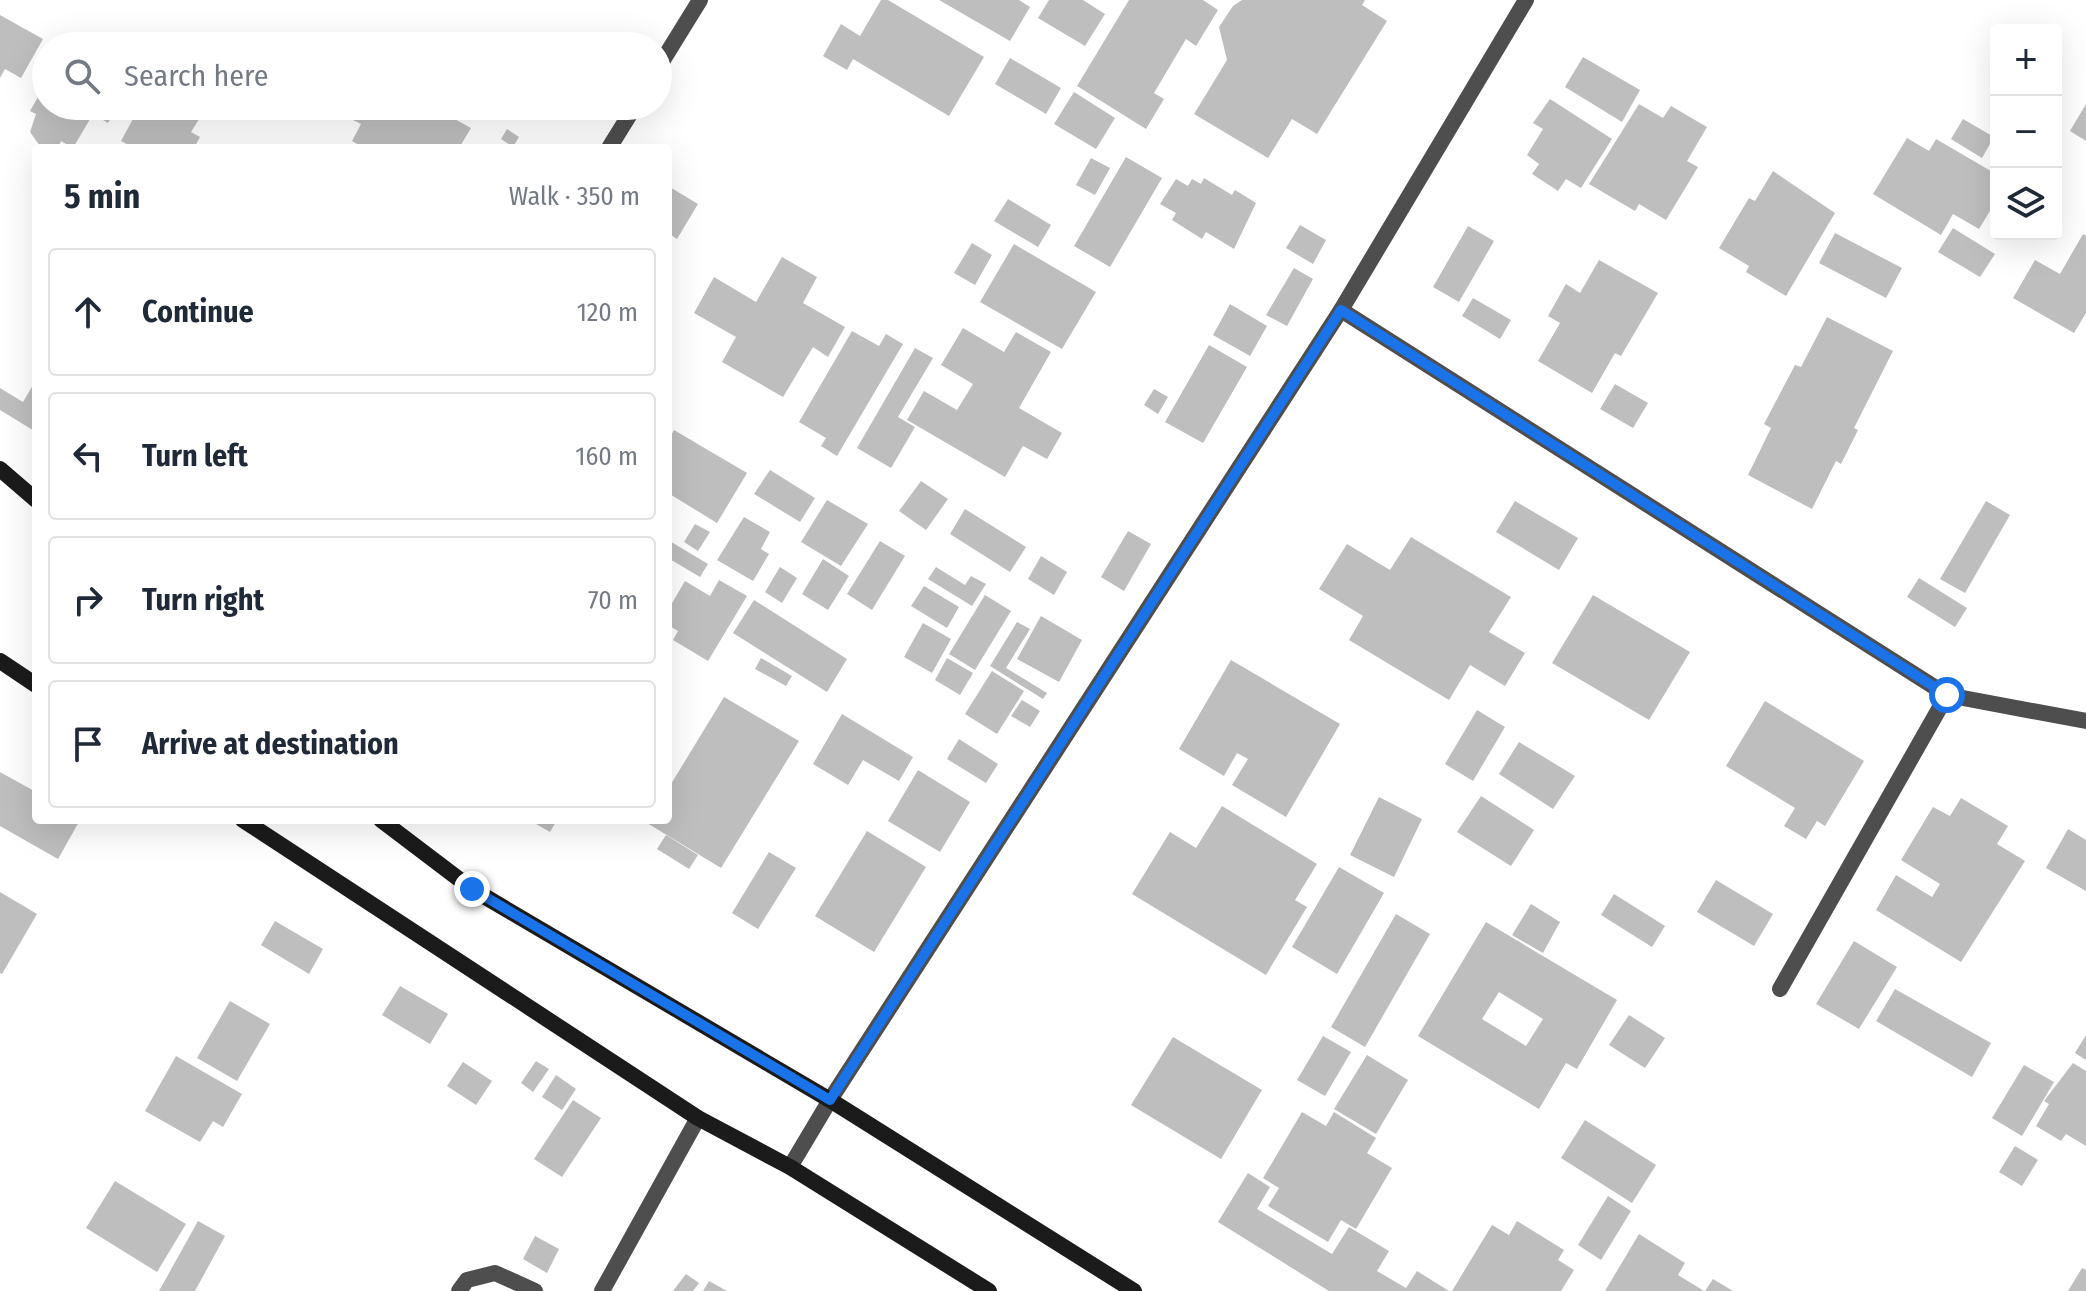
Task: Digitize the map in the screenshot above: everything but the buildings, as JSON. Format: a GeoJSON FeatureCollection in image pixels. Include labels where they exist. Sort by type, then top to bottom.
{"type":"FeatureCollection","features":[{"type":"Feature","properties":{"kind":"main road"},"geometry":{"type":"LineString","coordinates":[[0,469],[32,497]]}},
{"type":"Feature","properties":{"kind":"main road"},"geometry":{"type":"LineString","coordinates":[[0,661],[32,682]]}},
{"type":"Feature","properties":{"kind":"main road"},"geometry":{"type":"LineString","coordinates":[[249,824],[698,1118],[790,1167],[989,1291]]}},
{"type":"Feature","properties":{"kind":"main road"},"geometry":{"type":"LineString","coordinates":[[386,824],[472,889],[830,1100],[1134,1291]]}},
{"type":"Feature","properties":{"kind":"street"},"geometry":{"type":"LineString","coordinates":[[672,45],[700,0]]}},
{"type":"Feature","properties":{"kind":"street"},"geometry":{"type":"LineString","coordinates":[[790,1167],[830,1100],[1341,310],[1526,0]]}},
{"type":"Feature","properties":{"kind":"street"},"geometry":{"type":"LineString","coordinates":[[611,144],[626,120]]}},
{"type":"Feature","properties":{"kind":"street"},"geometry":{"type":"LineString","coordinates":[[1341,310],[1947,695],[2086,721]]}},
{"type":"Feature","properties":{"kind":"street"},"geometry":{"type":"LineString","coordinates":[[1780,989],[1947,695]]}},
{"type":"Feature","properties":{"kind":"street"},"geometry":{"type":"LineString","coordinates":[[602,1291],[698,1118]]}},
{"type":"Feature","properties":{"kind":"street"},"geometry":{"type":"LineString","coordinates":[[459,1291],[467,1280],[495,1273],[535,1291]]}},
{"type":"Feature","properties":{"kind":"route"},"geometry":{"type":"LineString","coordinates":[[472,889],[830,1100],[1341,310],[1947,695]]}}]}
